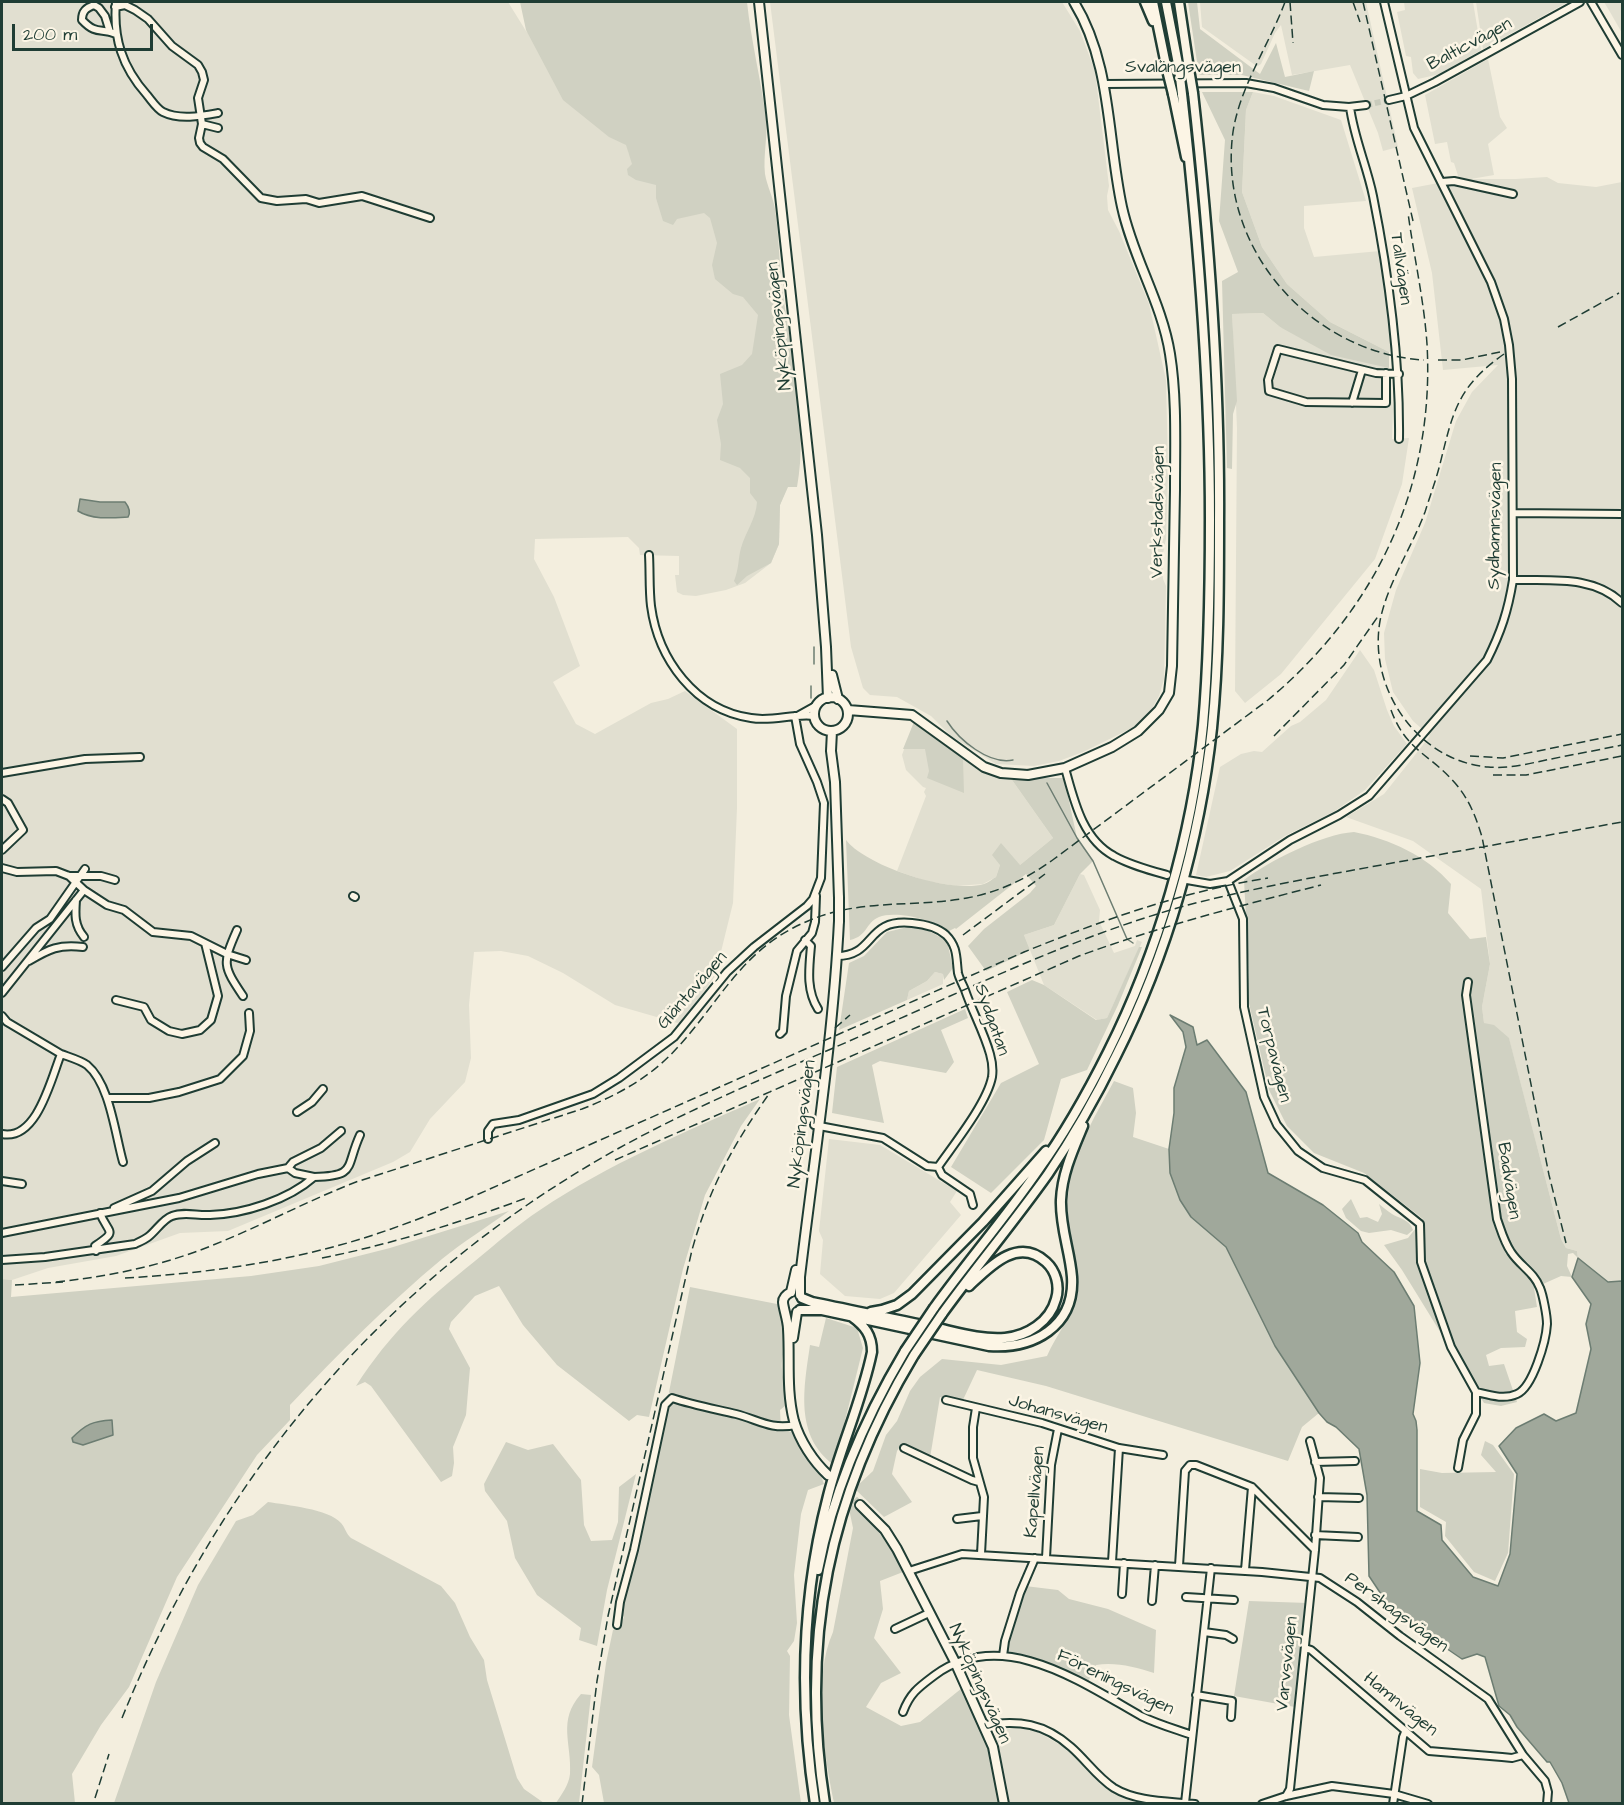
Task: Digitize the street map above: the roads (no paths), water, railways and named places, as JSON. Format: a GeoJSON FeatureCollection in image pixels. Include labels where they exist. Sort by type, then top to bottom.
{"type":"FeatureCollection","features":[{"type":"Feature","properties":{"kind":"highway"},"geometry":{"type":"LineString","coordinates":[[1145,2],[1163,49]]}},
{"type":"Feature","properties":{"kind":"highway"},"geometry":{"type":"LineString","coordinates":[[1153,2],[1193,190]]}},
{"type":"Feature","properties":{"kind":"highway"},"geometry":{"type":"LineString","coordinates":[[808,1635],[812,1599],[823,1544],[845,1470],[880,1393],[905,1350],[934,1308],[1040,1168],[1067,1125],[1113,1042],[1152,947],[1183,840],[1192,799],[1202,728],[1208,639],[1210,484],[1208,397],[1201,270],[1193,190],[1179,69],[1166,2]]}},
{"type":"Feature","properties":{"kind":"highway"},"geometry":{"type":"LineString","coordinates":[[825,1803],[819,1764],[815,1678],[822,1600],[845,1503],[869,1438],[887,1401],[914,1355],[950,1302],[1049,1173],[1092,1101],[1135,1015],[1160,953],[1192,842],[1201,800],[1212,727],[1218,640],[1217,397],[1211,277],[1193,93],[1179,2]]}},
{"type":"Feature","properties":{"kind":"highway"},"geometry":{"type":"LineString","coordinates":[[798,1311],[822,1310],[1002,1347],[1023,1345],[1042,1337],[1056,1324],[1066,1309],[1071,1291],[1071,1271],[1062,1222],[1061,1196],[1068,1161],[1092,1101]]}},
{"type":"Feature","properties":{"kind":"highway"},"geometry":{"type":"LineString","coordinates":[[860,1312],[890,1308],[912,1294],[983,1222],[1067,1125]]}},
{"type":"Feature","properties":{"kind":"highway"},"geometry":{"type":"LineString","coordinates":[[801,1296],[812,1302],[971,1335],[1004,1338],[1024,1333],[1046,1318],[1056,1298],[1057,1282],[1055,1274],[1045,1261],[1030,1253],[1014,1253],[993,1264],[950,1302]]}},
{"type":"Feature","properties":{"kind":"highway"},"geometry":{"type":"LineString","coordinates":[[815,1803],[805,1716],[811,1575],[837,1464],[872,1352],[869,1332],[851,1316]]}},
{"type":"Feature","properties":{"kind":"main road","name":"Nyköpingsvägen"},"geometry":{"type":"LineString","coordinates":[[759,2],[779,167],[826,647],[828,698]]}},
{"type":"Feature","properties":{"kind":"main road","name":"Verkstadsvägen"},"geometry":{"type":"LineString","coordinates":[[848,710],[912,715],[984,767],[1001,773],[1028,775],[1065,768],[1112,747],[1138,731],[1159,710],[1169,693],[1172,666],[1175,411],[1170,353],[1159,310],[1140,265],[1123,209],[1104,84],[1096,48],[1074,2]]}},
{"type":"Feature","properties":{"kind":"main road","name":"Nyköpingsvägen"},"geometry":{"type":"LineString","coordinates":[[826,647],[838,699]]}},
{"type":"Feature","properties":{"kind":"main road"},"geometry":{"type":"LineString","coordinates":[[828,698],[838,699],[848,710],[847,720],[840,729],[832,731],[823,729],[818,725],[815,716],[817,705],[828,698]]}},
{"type":"Feature","properties":{"kind":"main road","name":"Verkstadsvägen"},"geometry":{"type":"LineString","coordinates":[[847,720],[871,712]]}},
{"type":"Feature","properties":{"kind":"main road","name":"Nyköpingsvägen"},"geometry":{"type":"LineString","coordinates":[[823,729],[831,750]]}},
{"type":"Feature","properties":{"kind":"main road","name":"Nyköpingsvägen"},"geometry":{"type":"LineString","coordinates":[[801,1296],[800,1277],[837,956],[839,921],[832,731]]}},
{"type":"Feature","properties":{"kind":"main road","name":"Nyköpingsvägen"},"geometry":{"type":"LineString","coordinates":[[791,1292],[795,1280],[817,1125]]}},
{"type":"Feature","properties":{"kind":"main road"},"geometry":{"type":"LineString","coordinates":[[790,1391],[793,1330],[798,1311],[803,1305],[801,1296],[791,1292],[783,1299],[788,1330],[788,1378],[790,1391],[796,1425],[804,1444],[828,1475]]}},
{"type":"Feature","properties":{"kind":"main road"},"geometry":{"type":"LineString","coordinates":[[786,1309],[791,1312],[798,1311]]}},
{"type":"Feature","properties":{"kind":"main road","name":"Nyköpingsvägen"},"geometry":{"type":"LineString","coordinates":[[860,1505],[885,1530],[909,1571],[955,1662],[993,1747],[1004,1803]]}},
{"type":"Feature","properties":{"kind":"street","name":"Sydhamnsvägen"},"geometry":{"type":"LineString","coordinates":[[1228,881],[1282,845],[1369,796],[1487,660],[1508,612],[1513,580],[1512,379],[1504,319],[1491,282],[1414,128],[1384,2]]}},
{"type":"Feature","properties":{"kind":"street","name":"Balticvägen"},"geometry":{"type":"LineString","coordinates":[[1406,96],[1580,2]]}},
{"type":"Feature","properties":{"kind":"street"},"geometry":{"type":"LineString","coordinates":[[1591,2],[1623,55]]}},
{"type":"Feature","properties":{"kind":"street"},"geometry":{"type":"LineString","coordinates":[[113,33],[116,4],[125,5],[148,20],[172,46],[198,65],[204,80],[198,98],[202,124],[199,138],[202,147],[223,159],[261,198],[277,201],[292,198],[306,199],[319,203],[362,196],[430,218]]}},
{"type":"Feature","properties":{"kind":"street"},"geometry":{"type":"LineString","coordinates":[[113,33],[89,28],[82,20],[82,14],[86,8],[94,5],[99,8],[113,33],[127,70],[161,111],[178,116],[218,113]]}},
{"type":"Feature","properties":{"kind":"street","name":"Svalängsvägen"},"geometry":{"type":"LineString","coordinates":[[1104,84],[1246,82],[1274,88],[1323,105],[1350,107],[1366,105]]}},
{"type":"Feature","properties":{"kind":"street"},"geometry":{"type":"LineString","coordinates":[[1389,100],[1406,96]]}},
{"type":"Feature","properties":{"kind":"street","name":"Tallvägen"},"geometry":{"type":"LineString","coordinates":[[1350,107],[1379,225],[1399,374],[1399,439]]}},
{"type":"Feature","properties":{"kind":"street"},"geometry":{"type":"LineString","coordinates":[[202,124],[218,128]]}},
{"type":"Feature","properties":{"kind":"street"},"geometry":{"type":"LineString","coordinates":[[1442,183],[1454,181],[1513,194]]}},
{"type":"Feature","properties":{"kind":"street"},"geometry":{"type":"LineString","coordinates":[[1386,373],[1386,403],[1306,402],[1269,391],[1268,380],[1278,349],[1362,370],[1399,374]]}},
{"type":"Feature","properties":{"kind":"street"},"geometry":{"type":"LineString","coordinates":[[1352,403],[1362,370]]}},
{"type":"Feature","properties":{"kind":"street"},"geometry":{"type":"LineString","coordinates":[[1513,513],[1623,514]]}},
{"type":"Feature","properties":{"kind":"street"},"geometry":{"type":"LineString","coordinates":[[649,555],[651,608],[659,640],[672,667],[688,687],[712,705],[736,716],[764,720],[815,716]]}},
{"type":"Feature","properties":{"kind":"street"},"geometry":{"type":"LineString","coordinates":[[1513,580],[1581,582],[1596,586],[1623,603]]}},
{"type":"Feature","properties":{"kind":"street"},"geometry":{"type":"LineString","coordinates":[[795,716],[817,705]]}},
{"type":"Feature","properties":{"kind":"street"},"geometry":{"type":"LineString","coordinates":[[780,1034],[783,1031],[786,996],[797,951],[812,933],[815,922],[816,895],[822,870],[824,803],[818,782],[800,744],[795,716]]}},
{"type":"Feature","properties":{"kind":"street"},"geometry":{"type":"LineString","coordinates":[[2,773],[85,759],[140,757]]}},
{"type":"Feature","properties":{"kind":"street"},"geometry":{"type":"LineString","coordinates":[[1065,768],[1080,818],[1100,846],[1122,860],[1167,875]]}},
{"type":"Feature","properties":{"kind":"street"},"geometry":{"type":"LineString","coordinates":[[2,799],[8,803],[23,830],[2,850]]}},
{"type":"Feature","properties":{"kind":"street"},"geometry":{"type":"LineString","coordinates":[[2,868],[17,872],[56,871],[78,880],[101,876],[115,880]]}},
{"type":"Feature","properties":{"kind":"street"},"geometry":{"type":"LineString","coordinates":[[2,967],[36,928],[50,919],[85,869]]}},
{"type":"Feature","properties":{"kind":"street"},"geometry":{"type":"LineString","coordinates":[[78,880],[84,890],[106,905],[124,910],[153,932],[191,936],[227,954],[246,960]]}},
{"type":"Feature","properties":{"kind":"street"},"geometry":{"type":"LineString","coordinates":[[1187,880],[1210,884],[1228,881]]}},
{"type":"Feature","properties":{"kind":"street","name":"Torpavägen"},"geometry":{"type":"LineString","coordinates":[[1228,881],[1244,919],[1242,963],[1244,1007],[1264,1097],[1277,1125],[1298,1151],[1323,1167],[1365,1180],[1420,1224],[1421,1262],[1451,1347],[1476,1392]]}},
{"type":"Feature","properties":{"kind":"street"},"geometry":{"type":"LineString","coordinates":[[2,993],[84,890]]}},
{"type":"Feature","properties":{"kind":"street","name":"Gläntavägen"},"geometry":{"type":"LineString","coordinates":[[488,1139],[488,1131],[493,1124],[519,1120],[593,1094],[667,1043],[687,1023],[726,972],[807,906],[816,895]]}},
{"type":"Feature","properties":{"kind":"street"},"geometry":{"type":"LineString","coordinates":[[76,899],[75,921],[84,937]]}},
{"type":"Feature","properties":{"kind":"street","name":"Sydgatan"},"geometry":{"type":"LineString","coordinates":[[837,956],[856,953],[882,926],[901,922],[935,928],[946,935],[955,947],[958,955],[958,973],[991,1054],[992,1074],[990,1085],[981,1103],[938,1167]]}},
{"type":"Feature","properties":{"kind":"street"},"geometry":{"type":"LineString","coordinates":[[237,930],[227,954],[225,966],[243,996]]}},
{"type":"Feature","properties":{"kind":"street"},"geometry":{"type":"LineString","coordinates":[[805,939],[811,946],[809,986],[812,1000],[818,1009]]}},
{"type":"Feature","properties":{"kind":"street"},"geometry":{"type":"LineString","coordinates":[[116,1000],[144,1007],[152,1020],[169,1031],[182,1034],[200,1029],[211,1020],[218,996],[205,943]]}},
{"type":"Feature","properties":{"kind":"street"},"geometry":{"type":"LineString","coordinates":[[24,965],[56,947],[83,947]]}},
{"type":"Feature","properties":{"kind":"street","name":"Badvägen"},"geometry":{"type":"LineString","coordinates":[[1468,982],[1466,995],[1497,1219],[1512,1254],[1534,1275],[1541,1289],[1547,1324],[1531,1378],[1525,1389],[1518,1394],[1505,1397],[1476,1392]]}},
{"type":"Feature","properties":{"kind":"street"},"geometry":{"type":"LineString","coordinates":[[107,1098],[149,1098],[179,1092],[220,1079],[243,1056],[250,1031],[249,1013]]}},
{"type":"Feature","properties":{"kind":"street"},"geometry":{"type":"LineString","coordinates":[[2,1016],[7,1022],[61,1054],[85,1064],[99,1077],[107,1098],[123,1162]]}},
{"type":"Feature","properties":{"kind":"street"},"geometry":{"type":"LineString","coordinates":[[2,1134],[21,1131],[32,1123],[61,1054]]}},
{"type":"Feature","properties":{"kind":"street"},"geometry":{"type":"LineString","coordinates":[[297,1112],[312,1102],[323,1089]]}},
{"type":"Feature","properties":{"kind":"street"},"geometry":{"type":"LineString","coordinates":[[817,1125],[883,1138],[927,1166],[938,1167],[942,1175],[970,1194],[973,1205]]}},
{"type":"Feature","properties":{"kind":"street"},"geometry":{"type":"LineString","coordinates":[[2,1233],[179,1198],[258,1174],[288,1168],[292,1162],[321,1148],[341,1131]]}},
{"type":"Feature","properties":{"kind":"street"},"geometry":{"type":"LineString","coordinates":[[288,1168],[295,1173],[336,1176],[349,1169],[360,1135]]}},
{"type":"Feature","properties":{"kind":"street"},"geometry":{"type":"LineString","coordinates":[[100,1213],[152,1191],[187,1161],[215,1143]]}},
{"type":"Feature","properties":{"kind":"street"},"geometry":{"type":"LineString","coordinates":[[2,1260],[96,1251],[135,1244],[148,1237],[170,1216],[190,1213],[209,1215],[251,1207],[303,1186],[314,1176]]}},
{"type":"Feature","properties":{"kind":"street"},"geometry":{"type":"LineString","coordinates":[[2,1181],[22,1184]]}},
{"type":"Feature","properties":{"kind":"street"},"geometry":{"type":"LineString","coordinates":[[96,1251],[96,1246],[109,1237],[111,1232],[100,1213]]}},
{"type":"Feature","properties":{"kind":"street"},"geometry":{"type":"LineString","coordinates":[[1458,1468],[1463,1440],[1476,1414],[1476,1392]]}},
{"type":"Feature","properties":{"kind":"street"},"geometry":{"type":"LineString","coordinates":[[617,1625],[620,1602],[634,1550],[664,1406],[672,1398],[740,1415],[769,1426],[796,1425]]}},
{"type":"Feature","properties":{"kind":"street","name":"Johansvägen"},"geometry":{"type":"LineString","coordinates":[[946,1400],[1058,1429],[1119,1448],[1163,1455]]}},
{"type":"Feature","properties":{"kind":"street"},"geometry":{"type":"LineString","coordinates":[[976,1408],[973,1427],[973,1458],[984,1497],[981,1554]]}},
{"type":"Feature","properties":{"kind":"street","name":"Kapellvägen"},"geometry":{"type":"LineString","coordinates":[[1046,1558],[1051,1465],[1058,1429]]}},
{"type":"Feature","properties":{"kind":"street","name":"Varvsvägen"},"geometry":{"type":"LineString","coordinates":[[1286,1796],[1290,1789],[1315,1550],[1320,1478],[1310,1441]]}},
{"type":"Feature","properties":{"kind":"street"},"geometry":{"type":"LineString","coordinates":[[904,1448],[979,1482]]}},
{"type":"Feature","properties":{"kind":"street"},"geometry":{"type":"LineString","coordinates":[[1112,1562],[1119,1448]]}},
{"type":"Feature","properties":{"kind":"street"},"geometry":{"type":"LineString","coordinates":[[1315,1462],[1354,1461]]}},
{"type":"Feature","properties":{"kind":"street"},"geometry":{"type":"LineString","coordinates":[[1179,1566],[1185,1471],[1190,1465],[1196,1465],[1252,1487],[1315,1550]]}},
{"type":"Feature","properties":{"kind":"street"},"geometry":{"type":"LineString","coordinates":[[1245,1570],[1252,1487]]}},
{"type":"Feature","properties":{"kind":"street"},"geometry":{"type":"LineString","coordinates":[[1318,1497],[1359,1498]]}},
{"type":"Feature","properties":{"kind":"street"},"geometry":{"type":"LineString","coordinates":[[957,1519],[982,1516]]}},
{"type":"Feature","properties":{"kind":"street"},"geometry":{"type":"LineString","coordinates":[[1315,1535],[1358,1537]]}},
{"type":"Feature","properties":{"kind":"street","name":"Pershagsvägen"},"geometry":{"type":"LineString","coordinates":[[909,1571],[962,1554],[981,1554],[1245,1570],[1320,1578],[1332,1584],[1400,1636],[1483,1694],[1523,1755],[1545,1781],[1548,1792],[1546,1803]]}},
{"type":"Feature","properties":{"kind":"street","name":"Kapellvägen"},"geometry":{"type":"LineString","coordinates":[[1003,1656],[1005,1641],[1020,1593],[1035,1558]]}},
{"type":"Feature","properties":{"kind":"street"},"geometry":{"type":"LineString","coordinates":[[1122,1594],[1124,1563]]}},
{"type":"Feature","properties":{"kind":"street"},"geometry":{"type":"LineString","coordinates":[[1152,1601],[1155,1565]]}},
{"type":"Feature","properties":{"kind":"street"},"geometry":{"type":"LineString","coordinates":[[1185,1803],[1211,1568]]}},
{"type":"Feature","properties":{"kind":"street"},"geometry":{"type":"LineString","coordinates":[[1186,1597],[1234,1600]]}},
{"type":"Feature","properties":{"kind":"street","name":"Nyköpingsvägen"},"geometry":{"type":"LineString","coordinates":[[895,1629],[929,1613]]}},
{"type":"Feature","properties":{"kind":"street"},"geometry":{"type":"LineString","coordinates":[[1204,1632],[1226,1635],[1233,1639]]}},
{"type":"Feature","properties":{"kind":"street","name":"Hamnvägen"},"geometry":{"type":"LineString","coordinates":[[1305,1648],[1311,1650],[1429,1751],[1502,1758],[1523,1755]]}},
{"type":"Feature","properties":{"kind":"street","name":"Föreningsvägen"},"geometry":{"type":"LineString","coordinates":[[903,1712],[911,1694],[955,1662],[965,1658],[1003,1656],[1059,1671],[1142,1716],[1192,1735]]}},
{"type":"Feature","properties":{"kind":"street"},"geometry":{"type":"LineString","coordinates":[[1196,1695],[1232,1701],[1231,1717]]}},
{"type":"Feature","properties":{"kind":"street"},"geometry":{"type":"LineString","coordinates":[[985,1725],[1020,1722],[1030,1724],[1070,1746],[1096,1773],[1115,1788],[1143,1798],[1195,1803]]}},
{"type":"Feature","properties":{"kind":"street"},"geometry":{"type":"LineString","coordinates":[[1393,1803],[1402,1737],[1405,1732]]}},
{"type":"Feature","properties":{"kind":"street"},"geometry":{"type":"LineString","coordinates":[[1264,1803],[1332,1786],[1394,1794],[1428,1803]]}},
{"type":"Feature","properties":{"kind":"waterway"},"geometry":{"type":"LineString","coordinates":[[814,647],[814,664]]}},
{"type":"Feature","properties":{"kind":"waterway"},"geometry":{"type":"LineString","coordinates":[[811,686],[811,698]]}},
{"type":"Feature","properties":{"kind":"waterway"},"geometry":{"type":"LineString","coordinates":[[947,721],[959,736],[976,750],[994,759],[1013,760]]}},
{"type":"Feature","properties":{"kind":"waterway"},"geometry":{"type":"LineString","coordinates":[[1047,783],[1077,838],[1093,861],[1127,939],[1133,943]]}},
{"type":"Feature","properties":{"kind":"tunnel"},"geometry":{"type":"LineString","coordinates":[[1366,105],[1389,100]]}},
{"type":"Feature","properties":{"kind":"tunnel"},"geometry":{"type":"LineString","coordinates":[[828,1475],[860,1505]]}},
{"type":"Feature","properties":{"kind":"railway"},"geometry":{"type":"LineString","coordinates":[[1285,2],[1248,82],[1233,132],[1232,175],[1240,215],[1256,253],[1280,286],[1309,315],[1344,338],[1382,353],[1424,360]]}},
{"type":"Feature","properties":{"kind":"railway"},"geometry":{"type":"LineString","coordinates":[[1290,2],[1293,43]]}},
{"type":"Feature","properties":{"kind":"railway"},"geometry":{"type":"LineString","coordinates":[[1353,2],[1360,22]]}},
{"type":"Feature","properties":{"kind":"railway"},"geometry":{"type":"LineString","coordinates":[[1363,2],[1413,221]]}},
{"type":"Feature","properties":{"kind":"railway"},"geometry":{"type":"LineString","coordinates":[[56,1282],[127,1271],[178,1258],[236,1236],[356,1182],[582,1109],[608,1098],[645,1076],[667,1058],[743,967],[774,939],[815,918],[837,911],[967,898],[1013,883],[1054,859],[1268,700],[1306,665],[1340,626],[1368,585],[1391,542],[1409,495],[1421,447],[1427,396],[1427,344],[1408,213]]}},
{"type":"Feature","properties":{"kind":"railway"},"geometry":{"type":"LineString","coordinates":[[1558,327],[1619,293]]}},
{"type":"Feature","properties":{"kind":"railway"},"geometry":{"type":"LineString","coordinates":[[1438,360],[1462,360],[1500,352]]}},
{"type":"Feature","properties":{"kind":"railway"},"geometry":{"type":"LineString","coordinates":[[1504,354],[1476,378],[1459,402],[1454,415],[1425,512],[1383,607],[1378,647],[1382,672],[1390,695],[1403,717],[1420,736],[1440,751],[1463,762],[1488,767],[1512,766],[1622,745]]}},
{"type":"Feature","properties":{"kind":"railway"},"geometry":{"type":"LineString","coordinates":[[1274,736],[1344,665],[1379,615]]}},
{"type":"Feature","properties":{"kind":"railway"},"geometry":{"type":"LineString","coordinates":[[1391,710],[1404,735],[1460,789],[1472,808],[1480,830],[1549,1175],[1566,1243]]}},
{"type":"Feature","properties":{"kind":"railway"},"geometry":{"type":"LineString","coordinates":[[1470,756],[1503,758],[1622,734]]}},
{"type":"Feature","properties":{"kind":"railway"},"geometry":{"type":"LineString","coordinates":[[1493,775],[1526,775],[1622,756]]}},
{"type":"Feature","properties":{"kind":"railway"},"geometry":{"type":"LineString","coordinates":[[122,1718],[162,1630],[207,1547],[258,1469],[316,1395],[379,1327],[448,1265],[523,1208],[605,1156],[700,1107],[983,981],[1064,947],[1146,918],[1188,905],[1287,883],[1622,822]]}},
{"type":"Feature","properties":{"kind":"railway"},"geometry":{"type":"LineString","coordinates":[[963,935],[1045,874]]}},
{"type":"Feature","properties":{"kind":"railway"},"geometry":{"type":"LineString","coordinates":[[125,1278],[200,1272],[273,1261],[358,1240],[394,1228],[465,1200],[1024,952],[1144,908],[1206,891],[1268,878]]}},
{"type":"Feature","properties":{"kind":"railway"},"geometry":{"type":"LineString","coordinates":[[615,1160],[1079,956],[1169,926],[1321,885]]}},
{"type":"Feature","properties":{"kind":"railway"},"geometry":{"type":"LineString","coordinates":[[835,1028],[850,1015]]}},
{"type":"Feature","properties":{"kind":"railway"},"geometry":{"type":"LineString","coordinates":[[582,1804],[597,1681],[608,1616],[692,1250],[707,1206],[724,1167],[771,1091]]}},
{"type":"Feature","properties":{"kind":"railway"},"geometry":{"type":"LineString","coordinates":[[322,1258],[427,1232],[529,1197]]}},
{"type":"Feature","properties":{"kind":"railway"},"geometry":{"type":"LineString","coordinates":[[15,1285],[63,1282]]}},
{"type":"Feature","properties":{"kind":"railway"},"geometry":{"type":"LineString","coordinates":[[95,1798],[109,1754]]}}]}
